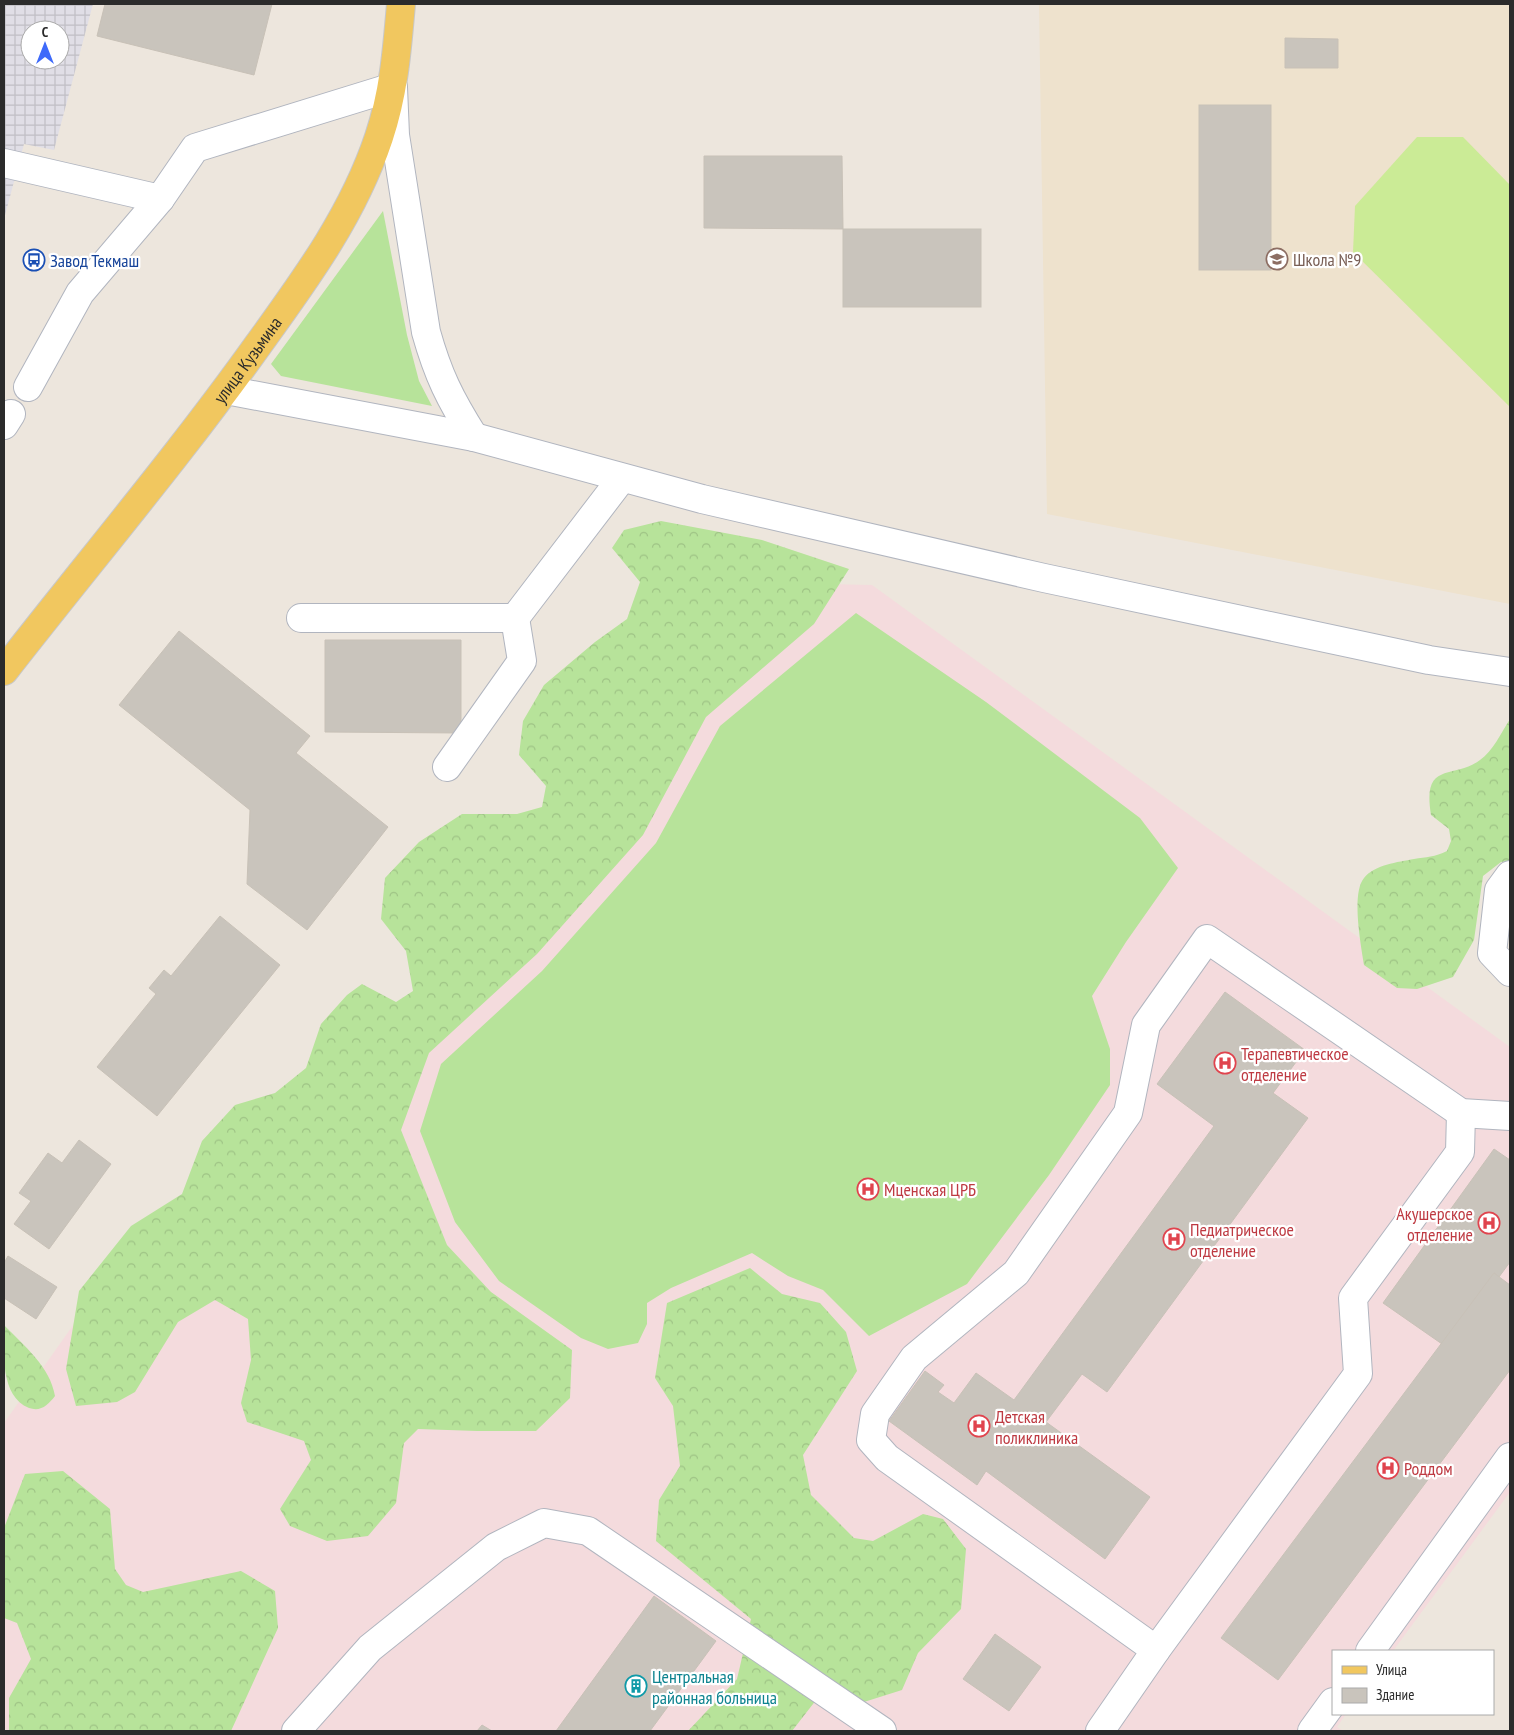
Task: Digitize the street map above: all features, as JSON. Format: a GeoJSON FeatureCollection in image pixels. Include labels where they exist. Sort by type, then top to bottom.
{"type":"FeatureCollection","features":[{"type":"Feature","properties":{"kind":"main road","name":"улица Кузьмина"},"geometry":{"type":"LineString","coordinates":[[4,671],[226,390],[312,270],[346,215],[379,138],[393,87],[401,4]]}},
{"type":"Feature","properties":{"kind":"street"},"geometry":{"type":"LineString","coordinates":[[28,387],[80,294],[160,199],[195,148],[393,87],[395,135],[426,332],[435,364],[448,396],[474,437]]}},
{"type":"Feature","properties":{"kind":"street"},"geometry":{"type":"LineString","coordinates":[[4,163],[160,199]]}},
{"type":"Feature","properties":{"kind":"street"},"geometry":{"type":"LineString","coordinates":[[226,390],[474,437],[622,478],[775,517],[1061,582],[1429,660],[1510,672]]}},
{"type":"Feature","properties":{"kind":"street"},"geometry":{"type":"LineString","coordinates":[[447,767],[522,661],[515,618],[622,478]]}},
{"type":"Feature","properties":{"kind":"street"},"geometry":{"type":"LineString","coordinates":[[300,618],[515,618]]}},
{"type":"Feature","properties":{"kind":"street"},"geometry":{"type":"LineString","coordinates":[[1510,875],[1499,890],[1492,954],[1510,972]]}},
{"type":"Feature","properties":{"kind":"street"},"geometry":{"type":"LineString","coordinates":[[1156,1650],[887,1458],[871,1440],[876,1414],[914,1358],[1016,1273],[1128,1113],[1146,1025],[1207,939],[1461,1113],[1510,1116]]}},
{"type":"Feature","properties":{"kind":"street"},"geometry":{"type":"LineString","coordinates":[[1100,1731],[1156,1650],[1358,1374],[1353,1298],[1460,1152],[1461,1113]]}},
{"type":"Feature","properties":{"kind":"street"},"geometry":{"type":"LineString","coordinates":[[1371,1650],[1510,1457]]}},
{"type":"Feature","properties":{"kind":"street"},"geometry":{"type":"LineString","coordinates":[[296,1731],[370,1648],[496,1547],[544,1523],[588,1530],[882,1731]]}},
{"type":"Feature","properties":{"kind":"street"},"geometry":{"type":"LineString","coordinates":[[1312,1731],[1332,1703]]}},
{"type":"Feature","properties":{"kind":"shaded area"},"geometry":{"type":"Polygon","coordinates":[[[4,4],[93,4],[54,150],[24,144],[4,219],[4,4]]]}},
{"type":"Feature","properties":{"kind":"shaded area","name":"Школа №9"},"geometry":{"type":"Polygon","coordinates":[[[1039,4],[1510,4],[1510,604],[1047,514],[1039,4]]]}},
{"type":"Feature","properties":{"kind":"shaded area","name":"Мценская ЦРБ"},"geometry":{"type":"Polygon","coordinates":[[[776,583],[872,585],[1510,1047],[1510,1492],[1394,1650],[1332,1650],[1332,1715],[1345,1715],[1337,1727],[1343,1731],[8,1731],[4,1728],[4,1423],[136,1236],[315,1141],[776,583]]]}},
{"type":"Feature","properties":{"kind":"green space"},"geometry":{"type":"Polygon","coordinates":[[[1417,137],[1463,137],[1510,185],[1510,407],[1353,252],[1355,206],[1417,137]]]}},
{"type":"Feature","properties":{"kind":"green space"},"geometry":{"type":"Polygon","coordinates":[[[383,211],[407,335],[419,381],[432,406],[281,376],[271,364],[383,211]]]}},
{"type":"Feature","properties":{"kind":"green space"},"geometry":{"type":"Polygon","coordinates":[[[661,521],[762,540],[849,569],[814,624],[706,717],[643,835],[537,954],[429,1053],[401,1130],[447,1245],[491,1292],[572,1350],[570,1398],[536,1431],[418,1429],[404,1443],[396,1503],[368,1536],[327,1541],[290,1526],[280,1509],[311,1460],[304,1441],[247,1422],[241,1403],[251,1360],[248,1319],[215,1300],[178,1322],[135,1392],[117,1402],[76,1406],[66,1369],[79,1291],[131,1226],[182,1194],[202,1141],[235,1105],[275,1093],[306,1068],[321,1024],[347,995],[362,984],[396,1002],[413,991],[406,951],[381,919],[385,878],[419,842],[462,814],[517,814],[542,807],[546,786],[519,755],[523,721],[544,685],[595,642],[627,619],[640,582],[612,548],[624,530],[661,521]]]}},
{"type":"Feature","properties":{"kind":"green space"},"geometry":{"type":"Polygon","coordinates":[[[856,613],[986,702],[1140,818],[1178,868],[1126,942],[1092,996],[1110,1049],[1110,1085],[1049,1175],[967,1284],[869,1336],[823,1290],[788,1276],[752,1253],[671,1288],[647,1303],[647,1324],[638,1343],[608,1349],[581,1338],[499,1281],[455,1222],[420,1131],[441,1064],[542,971],[656,843],[720,726],[856,613]]]}},
{"type":"Feature","properties":{"kind":"green space"},"geometry":{"type":"Polygon","coordinates":[[[1510,719],[1510,861],[1501,862],[1483,876],[1474,940],[1453,977],[1417,989],[1397,988],[1364,965],[1357,907],[1360,886],[1368,874],[1380,867],[1401,861],[1434,856],[1447,851],[1451,841],[1449,829],[1431,815],[1429,798],[1431,786],[1435,779],[1442,774],[1470,766],[1485,756],[1493,747],[1510,719]]]}},
{"type":"Feature","properties":{"kind":"green space"},"geometry":{"type":"Polygon","coordinates":[[[750,1268],[782,1294],[820,1303],[846,1332],[857,1371],[803,1455],[811,1495],[854,1538],[873,1541],[923,1514],[943,1519],[966,1549],[961,1609],[918,1653],[902,1690],[864,1702],[827,1686],[792,1731],[688,1731],[737,1679],[751,1619],[656,1541],[659,1500],[680,1466],[673,1406],[655,1378],[667,1303],[750,1268]]]}},
{"type":"Feature","properties":{"kind":"green space"},"geometry":{"type":"Polygon","coordinates":[[[4,1325],[28,1349],[48,1375],[55,1396],[44,1407],[37,1409],[29,1408],[13,1394],[8,1384],[4,1361],[4,1325]]]}},
{"type":"Feature","properties":{"kind":"green space"},"geometry":{"type":"Polygon","coordinates":[[[63,1471],[110,1509],[115,1569],[126,1585],[143,1592],[241,1571],[275,1591],[278,1628],[231,1731],[9,1731],[9,1698],[31,1659],[17,1623],[4,1618],[4,1528],[25,1474],[63,1471]]]}},
{"type":"Feature","properties":{"kind":"building"},"geometry":{"type":"Polygon","coordinates":[[[105,4],[272,4],[254,75],[97,36],[105,4]]]}},
{"type":"Feature","properties":{"kind":"building"},"geometry":{"type":"Polygon","coordinates":[[[1285,38],[1338,39],[1338,68],[1285,68],[1285,38]]]}},
{"type":"Feature","properties":{"kind":"building"},"geometry":{"type":"Polygon","coordinates":[[[1199,105],[1271,105],[1271,270],[1199,270],[1199,105]]]}},
{"type":"Feature","properties":{"kind":"building"},"geometry":{"type":"Polygon","coordinates":[[[704,156],[842,156],[843,229],[704,228],[704,156]]]}},
{"type":"Feature","properties":{"kind":"building"},"geometry":{"type":"Polygon","coordinates":[[[843,229],[981,229],[981,307],[843,307],[843,229]]]}},
{"type":"Feature","properties":{"kind":"building"},"geometry":{"type":"Polygon","coordinates":[[[179,631],[310,736],[296,753],[388,827],[307,930],[247,884],[250,810],[119,705],[179,631]]]}},
{"type":"Feature","properties":{"kind":"building"},"geometry":{"type":"Polygon","coordinates":[[[325,640],[461,640],[461,733],[325,732],[325,640]]]}},
{"type":"Feature","properties":{"kind":"building"},"geometry":{"type":"Polygon","coordinates":[[[220,916],[280,965],[157,1116],[97,1067],[156,994],[149,988],[164,970],[171,976],[220,916]]]}},
{"type":"Feature","properties":{"kind":"building"},"geometry":{"type":"Polygon","coordinates":[[[1225,992],[1305,1050],[1273,1093],[1308,1118],[1107,1392],[1082,1374],[1046,1422],[1150,1497],[1105,1559],[986,1471],[977,1485],[889,1421],[925,1371],[944,1385],[938,1392],[954,1403],[976,1373],[1014,1400],[1214,1126],[1157,1084],[1225,992]]]}},
{"type":"Feature","properties":{"kind":"building"},"geometry":{"type":"Polygon","coordinates":[[[79,1140],[111,1164],[49,1249],[14,1224],[31,1201],[19,1193],[48,1153],[62,1163],[79,1140]]]}},
{"type":"Feature","properties":{"kind":"building"},"geometry":{"type":"Polygon","coordinates":[[[1494,1149],[1510,1160],[1510,1262],[1499,1277],[1494,1273],[1442,1344],[1383,1303],[1494,1149]]]}},
{"type":"Feature","properties":{"kind":"building"},"geometry":{"type":"Polygon","coordinates":[[[8,1256],[57,1287],[36,1319],[4,1298],[4,1263],[8,1256]]]}},
{"type":"Feature","properties":{"kind":"building"},"geometry":{"type":"Polygon","coordinates":[[[1494,1273],[1510,1285],[1510,1370],[1278,1680],[1221,1638],[1494,1273]]]}},
{"type":"Feature","properties":{"kind":"building","name":"Центральная районная больница"},"geometry":{"type":"Polygon","coordinates":[[[654,1596],[716,1641],[650,1731],[556,1731],[654,1596]]]}},
{"type":"Feature","properties":{"kind":"building"},"geometry":{"type":"Polygon","coordinates":[[[995,1634],[1041,1667],[1009,1711],[963,1679],[995,1634]]]}},
{"type":"Feature","properties":{"kind":"building"},"geometry":{"type":"Polygon","coordinates":[[[482,1725],[492,1731],[477,1731],[482,1725]]]}},
{"type":"Feature","properties":{"kind":"place","name":"Школа №9"},"geometry":{"type":"Point","coordinates":[1277,259]}},
{"type":"Feature","properties":{"kind":"place","name":"Завод Текмаш"},"geometry":{"type":"Point","coordinates":[34,260]}},
{"type":"Feature","properties":{"kind":"place","name":"Терапевтическое отделение"},"geometry":{"type":"Point","coordinates":[1225,1063]}},
{"type":"Feature","properties":{"kind":"place","name":"Мценская ЦРБ"},"geometry":{"type":"Point","coordinates":[868,1189]}},
{"type":"Feature","properties":{"kind":"place","name":"Акушерское отделение"},"geometry":{"type":"Point","coordinates":[1489,1223]}},
{"type":"Feature","properties":{"kind":"place","name":"Педиатрическое отделение"},"geometry":{"type":"Point","coordinates":[1174,1239]}},
{"type":"Feature","properties":{"kind":"place","name":"Детская поликлиника"},"geometry":{"type":"Point","coordinates":[979,1426]}},
{"type":"Feature","properties":{"kind":"place","name":"Роддом"},"geometry":{"type":"Point","coordinates":[1388,1468]}},
{"type":"Feature","properties":{"kind":"place","name":"Центральная районная больница"},"geometry":{"type":"Point","coordinates":[636,1686]}}]}
